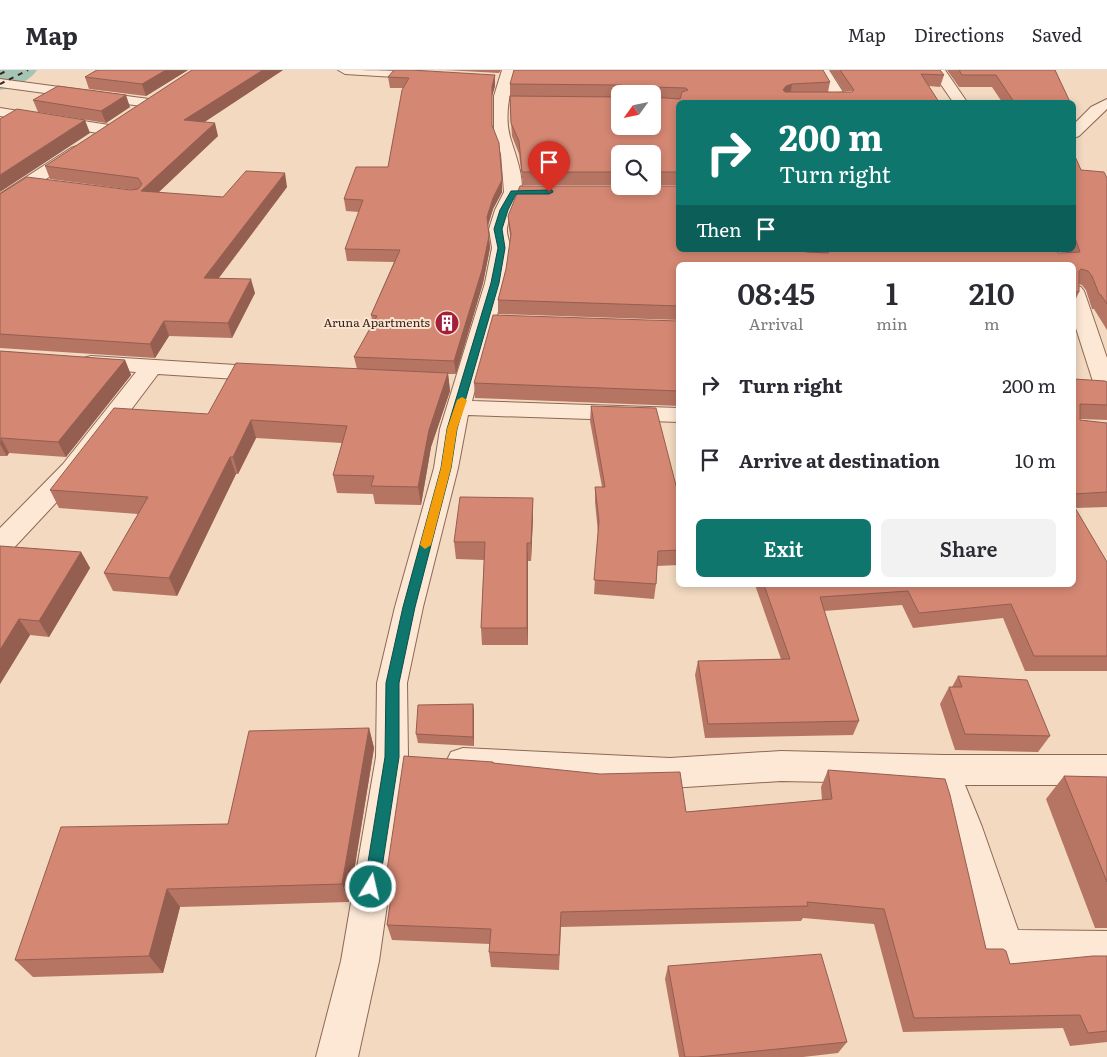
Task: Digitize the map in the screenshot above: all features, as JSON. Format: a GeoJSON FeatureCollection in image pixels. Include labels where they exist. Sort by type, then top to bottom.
{"type":"FeatureCollection","features":[{"type":"Feature","properties":{"kind":"street"},"geometry":{"type":"LineString","coordinates":[[0,82],[22,70]]}},
{"type":"Feature","properties":{"kind":"street"},"geometry":{"type":"LineString","coordinates":[[345,70],[438,76]]}},
{"type":"Feature","properties":{"kind":"street"},"geometry":{"type":"LineString","coordinates":[[822,70],[840,100]]}},
{"type":"Feature","properties":{"kind":"street"},"geometry":{"type":"LineString","coordinates":[[938,70],[959,100]]}},
{"type":"Feature","properties":{"kind":"street"},"geometry":{"type":"LineString","coordinates":[[0,82],[149,103]]}},
{"type":"Feature","properties":{"kind":"street"},"geometry":{"type":"LineString","coordinates":[[29,87],[2,101],[0,110],[109,130]]}},
{"type":"Feature","properties":{"kind":"street"},"geometry":{"type":"LineString","coordinates":[[337,1057],[360,961],[415,758],[392,683],[409,607],[446,468],[458,391],[494,323],[495,283],[502,248],[498,229],[504,210],[523,192],[502,136],[506,87]]}},
{"type":"Feature","properties":{"kind":"street"},"geometry":{"type":"LineString","coordinates":[[0,202],[164,93]]}},
{"type":"Feature","properties":{"kind":"street"},"geometry":{"type":"LineString","coordinates":[[1076,131],[1096,110],[1107,104]]}},
{"type":"Feature","properties":{"kind":"street"},"geometry":{"type":"LineString","coordinates":[[31,182],[50,185]]}},
{"type":"Feature","properties":{"kind":"street"},"geometry":{"type":"LineString","coordinates":[[1076,296],[1107,391]]}},
{"type":"Feature","properties":{"kind":"street"},"geometry":{"type":"LineString","coordinates":[[66,362],[290,374]]}},
{"type":"Feature","properties":{"kind":"street"},"geometry":{"type":"LineString","coordinates":[[0,545],[72,470],[152,368]]}},
{"type":"Feature","properties":{"kind":"street"},"geometry":{"type":"LineString","coordinates":[[458,391],[601,414],[676,415]]}},
{"type":"Feature","properties":{"kind":"street"},"geometry":{"type":"LineString","coordinates":[[415,758],[670,773],[780,766],[943,770],[1107,770]]}},
{"type":"Feature","properties":{"kind":"street"},"geometry":{"type":"LineString","coordinates":[[943,770],[965,827],[1006,949],[1107,950]]}},
{"type":"Feature","properties":{"kind":"building"},"geometry":{"type":"Polygon","coordinates":[[[97,70],[166,70],[142,84],[85,77],[97,70]]]}},
{"type":"Feature","properties":{"kind":"building"},"geometry":{"type":"Polygon","coordinates":[[[192,70],[263,70],[184,120],[215,123],[141,191],[223,197],[246,171],[285,173],[204,278],[251,279],[228,323],[164,321],[150,344],[0,334],[0,194],[27,177],[131,190],[138,189],[142,184],[138,178],[45,166],[192,70]]]}},
{"type":"Feature","properties":{"kind":"building"},"geometry":{"type":"Polygon","coordinates":[[[394,70],[495,75],[492,86],[492,125],[499,143],[502,180],[493,198],[487,217],[489,236],[482,270],[454,361],[354,357],[377,316],[371,315],[400,250],[345,249],[363,200],[344,199],[356,167],[388,167],[402,90],[409,78],[388,77],[394,70]]]}},
{"type":"Feature","properties":{"kind":"building"},"geometry":{"type":"Polygon","coordinates":[[[514,70],[823,70],[830,82],[792,84],[786,86],[783,90],[785,92],[852,92],[854,90],[840,70],[940,70],[944,75],[921,74],[938,100],[676,100],[676,172],[661,172],[661,145],[611,145],[611,172],[522,172],[519,141],[511,123],[510,96],[611,97],[611,135],[661,135],[661,98],[680,99],[682,92],[688,90],[686,88],[661,87],[661,85],[510,84],[514,70]]]}},
{"type":"Feature","properties":{"kind":"building"},"geometry":{"type":"Polygon","coordinates":[[[959,70],[1055,70],[1069,100],[1013,100],[996,75],[962,75],[959,70]]]}},
{"type":"Feature","properties":{"kind":"building"},"geometry":{"type":"Polygon","coordinates":[[[58,86],[126,95],[101,111],[33,100],[58,86]]]}},
{"type":"Feature","properties":{"kind":"building"},"geometry":{"type":"Polygon","coordinates":[[[17,109],[85,120],[0,175],[0,119],[17,109]]]}},
{"type":"Feature","properties":{"kind":"building"},"geometry":{"type":"Polygon","coordinates":[[[1076,159],[1081,170],[1104,172],[1107,178],[1107,304],[1099,294],[1088,271],[1081,269],[1079,271],[1079,292],[1076,292],[1076,262],[676,262],[676,306],[498,300],[506,269],[511,234],[508,216],[520,186],[611,186],[611,195],[661,195],[661,186],[676,186],[676,252],[1080,252],[1076,241],[1076,159]]]}},
{"type":"Feature","properties":{"kind":"building"},"geometry":{"type":"Polygon","coordinates":[[[493,315],[676,321],[676,391],[474,383],[493,315]]]}},
{"type":"Feature","properties":{"kind":"building"},"geometry":{"type":"Polygon","coordinates":[[[0,351],[125,360],[58,442],[0,439],[0,351]]]}},
{"type":"Feature","properties":{"kind":"building"},"geometry":{"type":"Polygon","coordinates":[[[236,363],[448,373],[429,430],[418,487],[371,486],[374,476],[333,475],[347,426],[251,420],[233,457],[230,457],[169,578],[104,573],[148,497],[50,490],[114,408],[208,414],[236,363]]]}},
{"type":"Feature","properties":{"kind":"building"},"geometry":{"type":"Polygon","coordinates":[[[1076,379],[1107,382],[1107,405],[1080,404],[1080,420],[1107,423],[1107,492],[1076,494],[1076,379]]]}},
{"type":"Feature","properties":{"kind":"building"},"geometry":{"type":"Polygon","coordinates":[[[591,406],[656,408],[676,485],[676,550],[658,551],[656,584],[594,580],[599,521],[595,487],[605,487],[591,406]]]}},
{"type":"Feature","properties":{"kind":"building"},"geometry":{"type":"Polygon","coordinates":[[[460,497],[533,498],[531,543],[527,543],[527,628],[481,628],[485,542],[454,542],[460,497]]]}},
{"type":"Feature","properties":{"kind":"building"},"geometry":{"type":"Polygon","coordinates":[[[1076,509],[1107,562],[1107,656],[1034,656],[1011,604],[919,613],[908,591],[820,597],[859,721],[708,724],[698,661],[790,659],[765,587],[1076,587],[1076,509]]]}},
{"type":"Feature","properties":{"kind":"building"},"geometry":{"type":"Polygon","coordinates":[[[0,546],[81,552],[39,621],[19,619],[0,650],[0,546]]]}},
{"type":"Feature","properties":{"kind":"building"},"geometry":{"type":"Polygon","coordinates":[[[958,676],[1027,680],[1050,736],[965,734],[949,687],[962,687],[958,676]]]}},
{"type":"Feature","properties":{"kind":"building"},"geometry":{"type":"Polygon","coordinates":[[[473,704],[473,737],[416,734],[418,705],[473,704]]]}},
{"type":"Feature","properties":{"kind":"building"},"geometry":{"type":"Polygon","coordinates":[[[369,728],[342,884],[167,889],[149,956],[15,960],[61,827],[228,824],[249,731],[369,728]]]}},
{"type":"Feature","properties":{"kind":"building"},"geometry":{"type":"Polygon","coordinates":[[[404,756],[493,762],[600,774],[680,772],[686,812],[832,799],[828,770],[945,779],[986,949],[1003,949],[1006,951],[1010,964],[1107,956],[1107,1031],[1088,1033],[1080,1015],[914,1018],[884,909],[807,902],[808,906],[561,912],[559,955],[489,952],[491,929],[387,925],[393,884],[385,884],[404,756]]]}},
{"type":"Feature","properties":{"kind":"building"},"geometry":{"type":"Polygon","coordinates":[[[1064,776],[1107,777],[1107,882],[1064,776]]]}},
{"type":"Feature","properties":{"kind":"building"},"geometry":{"type":"Polygon","coordinates":[[[821,954],[847,1042],[685,1057],[668,966],[821,954]]]}},
{"type":"Feature","properties":{"kind":"waterway"},"geometry":{"type":"LineString","coordinates":[[0,80],[20,70]]}},
{"type":"Feature","properties":{"kind":"railway"},"geometry":{"type":"LineString","coordinates":[[0,74],[8,70]]}},
{"type":"Feature","properties":{"kind":"railway"},"geometry":{"type":"LineString","coordinates":[[0,84],[28,70]]}},
{"type":"Feature","properties":{"kind":"slow traffic"},"geometry":{"type":"LineString","coordinates":[[425,545],[446,468],[452,429],[462,400]]}},
{"type":"Feature","properties":{"kind":"place","name":"Aruna Apartments"},"geometry":{"type":"Point","coordinates":[447,323]}},
{"type":"Feature","properties":{"kind":"route"},"geometry":{"type":"LineString","coordinates":[[371,887],[392,757],[392,683],[409,607],[446,468],[452,429],[460,408],[495,283],[502,248],[498,229],[504,210],[513,192],[549,192]]}}]}
